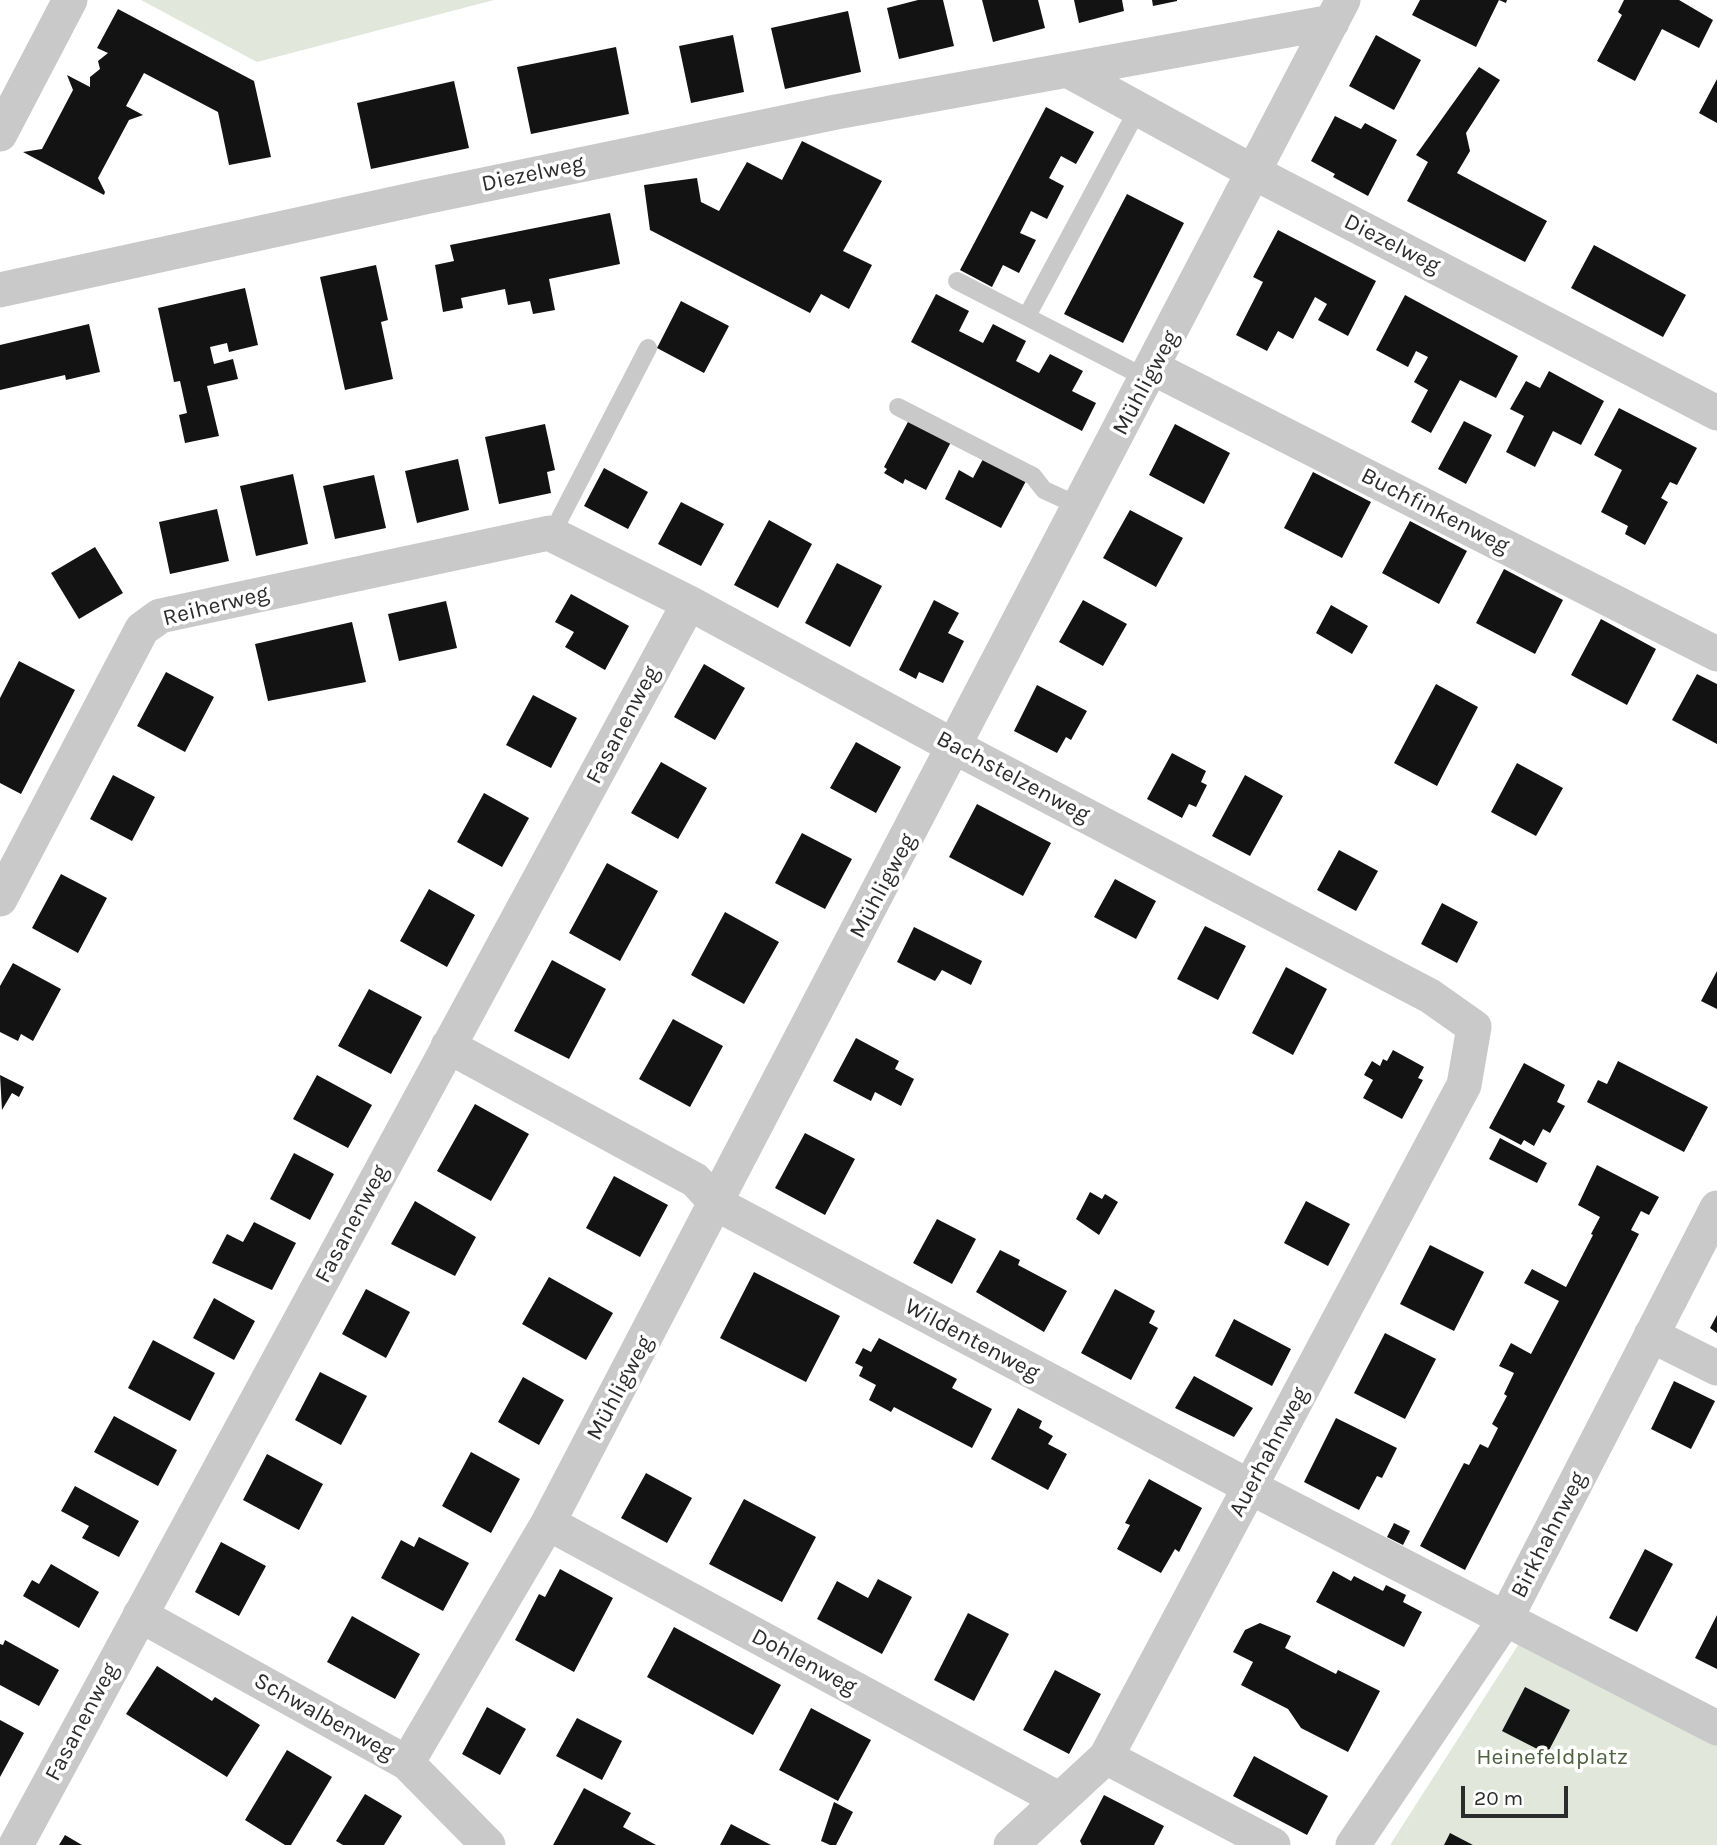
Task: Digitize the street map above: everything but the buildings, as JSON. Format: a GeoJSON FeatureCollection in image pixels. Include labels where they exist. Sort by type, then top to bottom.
{"type":"FeatureCollection","features":[{"type":"Feature","properties":{"kind":"street"},"geometry":{"type":"LineString","coordinates":[[0,134],[70,0]]}},
{"type":"Feature","properties":{"kind":"street","name":"Diezelweg"},"geometry":{"type":"LineString","coordinates":[[0,289],[836,112],[1069,71],[1338,11]]}},
{"type":"Feature","properties":{"kind":"street","name":"Mühligweg"},"geometry":{"type":"LineString","coordinates":[[407,1763],[548,1523],[1151,374],[1338,11]]}},
{"type":"Feature","properties":{"kind":"street","name":"Diezelweg"},"geometry":{"type":"LineString","coordinates":[[1069,71],[1255,173],[1717,414]]}},
{"type":"Feature","properties":{"kind":"street","name":"Buchfinkenweg"},"geometry":{"type":"LineString","coordinates":[[1151,374],[1717,654]]}},
{"type":"Feature","properties":{"kind":"street","name":"Bachstelzenweg"},"geometry":{"type":"LineString","coordinates":[[552,534],[689,603],[955,747],[1430,996],[1474,1027]]}},
{"type":"Feature","properties":{"kind":"street","name":"Reiherweg"},"geometry":{"type":"LineString","coordinates":[[0,899],[142,629],[160,616],[552,534]]}},
{"type":"Feature","properties":{"kind":"street","name":"Fasanenweg"},"geometry":{"type":"LineString","coordinates":[[16,1845],[689,603]]}},
{"type":"Feature","properties":{"kind":"street","name":"Auerhahnweg"},"geometry":{"type":"LineString","coordinates":[[1011,1845],[1106,1756],[1464,1085],[1474,1027]]}},
{"type":"Feature","properties":{"kind":"street","name":"Wildentenweg"},"geometry":{"type":"LineString","coordinates":[[448,1046],[695,1180],[717,1204],[1250,1487],[1506,1618]]}},
{"type":"Feature","properties":{"kind":"street","name":"Birkhahnweg"},"geometry":{"type":"LineString","coordinates":[[1353,1845],[1506,1618],[1717,1208]]}},
{"type":"Feature","properties":{"kind":"street"},"geometry":{"type":"LineString","coordinates":[[1651,1335],[1717,1368]]}},
{"type":"Feature","properties":{"kind":"street","name":"Dohlenweg"},"geometry":{"type":"LineString","coordinates":[[548,1523],[1060,1800]]}},
{"type":"Feature","properties":{"kind":"street","name":"Schwalbenweg"},"geometry":{"type":"LineString","coordinates":[[140,1615],[407,1763],[488,1845]]}},
{"type":"Feature","properties":{"kind":"street"},"geometry":{"type":"LineString","coordinates":[[1506,1618],[1717,1728]]}},
{"type":"Feature","properties":{"kind":"street"},"geometry":{"type":"LineString","coordinates":[[1106,1756],[1273,1845]]}},
{"type":"Feature","properties":{"kind":"lane"},"geometry":{"type":"LineString","coordinates":[[1027,316],[1138,109]]}},
{"type":"Feature","properties":{"kind":"lane"},"geometry":{"type":"LineString","coordinates":[[957,281],[1151,374]]}},
{"type":"Feature","properties":{"kind":"lane"},"geometry":{"type":"LineString","coordinates":[[552,534],[649,348]]}},
{"type":"Feature","properties":{"kind":"lane"},"geometry":{"type":"LineString","coordinates":[[898,407],[1033,476],[1044,490],[1081,507]]}},
{"type":"Feature","properties":{"kind":"green space"},"geometry":{"type":"Polygon","coordinates":[[[141,0],[494,0],[257,62],[141,0]]]}},
{"type":"Feature","properties":{"kind":"green space","name":"Heinefeldplatz"},"geometry":{"type":"Polygon","coordinates":[[[1520,1642],[1717,1743],[1717,1845],[1390,1845],[1520,1642]]]}}]}
